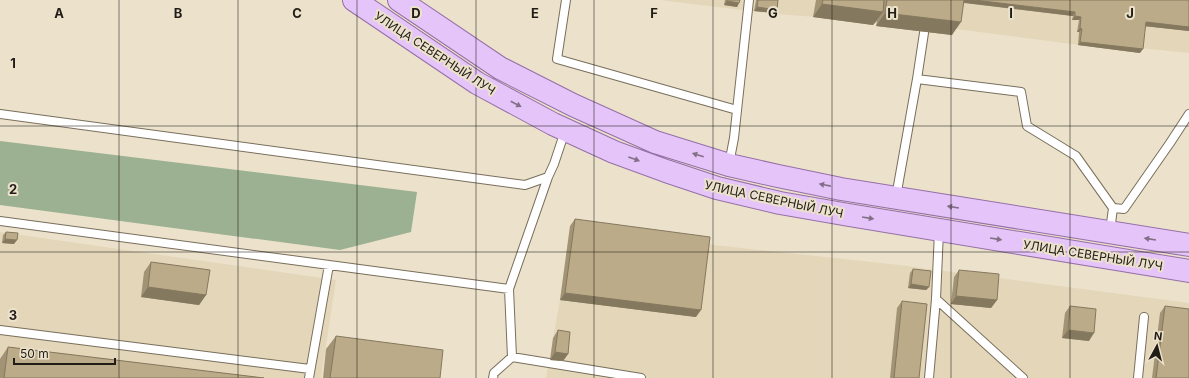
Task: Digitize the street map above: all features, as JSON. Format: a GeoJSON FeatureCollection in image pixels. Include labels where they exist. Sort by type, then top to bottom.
{"type":"FeatureCollection","features":[{"type":"Feature","properties":{"kind":"main road","name":"УЛИЦА СЕВЕРНЫЙ ЛУЧ"},"geometry":{"type":"LineString","coordinates":[[354,0],[477,83],[546,120],[614,152],[717,188],[780,203],[1189,271]]}},
{"type":"Feature","properties":{"kind":"main road","name":"УЛИЦА СЕВЕРНЫЙ ЛУЧ"},"geometry":{"type":"LineString","coordinates":[[399,0],[500,68],[573,105],[655,142],[729,165],[778,176],[896,198],[1189,245]]}},
{"type":"Feature","properties":{"kind":"lane"},"geometry":{"type":"LineString","coordinates":[[566,0],[558,59],[737,110]]}},
{"type":"Feature","properties":{"kind":"lane"},"geometry":{"type":"LineString","coordinates":[[729,165],[734,138],[749,0]]}},
{"type":"Feature","properties":{"kind":"lane"},"geometry":{"type":"LineString","coordinates":[[896,198],[929,0]]}},
{"type":"Feature","properties":{"kind":"lane"},"geometry":{"type":"LineString","coordinates":[[917,79],[1021,92],[1027,126],[1076,156],[1113,208],[1110,233]]}},
{"type":"Feature","properties":{"kind":"lane"},"geometry":{"type":"LineString","coordinates":[[0,114],[525,184],[548,177]]}},
{"type":"Feature","properties":{"kind":"lane"},"geometry":{"type":"LineString","coordinates":[[1113,208],[1124,209],[1189,114]]}},
{"type":"Feature","properties":{"kind":"lane"},"geometry":{"type":"LineString","coordinates":[[512,357],[509,289],[565,129]]}},
{"type":"Feature","properties":{"kind":"lane"},"geometry":{"type":"LineString","coordinates":[[0,221],[509,289]]}},
{"type":"Feature","properties":{"kind":"lane"},"geometry":{"type":"LineString","coordinates":[[929,378],[936,299],[939,229]]}},
{"type":"Feature","properties":{"kind":"lane"},"geometry":{"type":"LineString","coordinates":[[309,378],[328,265]]}},
{"type":"Feature","properties":{"kind":"lane"},"geometry":{"type":"LineString","coordinates":[[936,299],[1023,378]]}},
{"type":"Feature","properties":{"kind":"lane"},"geometry":{"type":"LineString","coordinates":[[1138,378],[1144,317]]}},
{"type":"Feature","properties":{"kind":"lane"},"geometry":{"type":"LineString","coordinates":[[0,330],[310,369]]}},
{"type":"Feature","properties":{"kind":"lane"},"geometry":{"type":"LineString","coordinates":[[494,378],[494,373],[512,357]]}},
{"type":"Feature","properties":{"kind":"lane"},"geometry":{"type":"LineString","coordinates":[[512,357],[641,378]]}},
{"type":"Feature","properties":{"kind":"shaded area"},"geometry":{"type":"Polygon","coordinates":[[[660,0],[776,0],[775,14],[660,0]]]}},
{"type":"Feature","properties":{"kind":"shaded area"},"geometry":{"type":"Polygon","coordinates":[[[777,0],[1189,0],[1189,53],[1141,48],[1140,53],[925,25],[775,14],[777,0]]]}},
{"type":"Feature","properties":{"kind":"shaded area"},"geometry":{"type":"Polygon","coordinates":[[[570,226],[705,244],[899,265],[1189,303],[1189,378],[546,378],[560,300],[570,226]]]}},
{"type":"Feature","properties":{"kind":"shaded area"},"geometry":{"type":"Polygon","coordinates":[[[0,232],[336,280],[321,378],[0,378],[0,232]]]}},
{"type":"Feature","properties":{"kind":"green space"},"geometry":{"type":"Polygon","coordinates":[[[0,141],[417,192],[411,232],[340,250],[0,205],[0,141]]]}},
{"type":"Feature","properties":{"kind":"building"},"geometry":{"type":"Polygon","coordinates":[[[727,0],[740,0],[739,3],[727,0]]]}},
{"type":"Feature","properties":{"kind":"building"},"geometry":{"type":"Polygon","coordinates":[[[758,0],[778,0],[777,10],[757,7],[758,0]]]}},
{"type":"Feature","properties":{"kind":"building"},"geometry":{"type":"Polygon","coordinates":[[[823,0],[884,0],[883,12],[822,4],[823,0]]]}},
{"type":"Feature","properties":{"kind":"building"},"geometry":{"type":"Polygon","coordinates":[[[887,0],[964,0],[961,22],[885,13],[887,0]]]}},
{"type":"Feature","properties":{"kind":"building"},"geometry":{"type":"Polygon","coordinates":[[[974,0],[1189,0],[1189,27],[1146,22],[1143,49],[1080,42],[1082,29],[1080,28],[1081,17],[1075,16],[1075,12],[974,0]]]}},
{"type":"Feature","properties":{"kind":"building"},"geometry":{"type":"Polygon","coordinates":[[[575,219],[710,237],[701,310],[565,293],[575,219]]]}},
{"type":"Feature","properties":{"kind":"building"},"geometry":{"type":"Polygon","coordinates":[[[6,232],[18,233],[17,240],[5,239],[6,232]]]}},
{"type":"Feature","properties":{"kind":"building"},"geometry":{"type":"Polygon","coordinates":[[[151,262],[210,270],[206,295],[148,287],[151,262]]]}},
{"type":"Feature","properties":{"kind":"building"},"geometry":{"type":"Polygon","coordinates":[[[913,269],[931,271],[929,287],[911,284],[913,269]]]}},
{"type":"Feature","properties":{"kind":"building"},"geometry":{"type":"Polygon","coordinates":[[[959,270],[999,274],[997,300],[956,296],[959,270]]]}},
{"type":"Feature","properties":{"kind":"building"},"geometry":{"type":"Polygon","coordinates":[[[902,301],[927,304],[919,378],[894,378],[902,301]]]}},
{"type":"Feature","properties":{"kind":"building"},"geometry":{"type":"Polygon","coordinates":[[[1070,306],[1096,309],[1094,333],[1068,330],[1070,306]]]}},
{"type":"Feature","properties":{"kind":"building"},"geometry":{"type":"Polygon","coordinates":[[[1165,306],[1189,309],[1189,378],[1156,378],[1165,306]]]}},
{"type":"Feature","properties":{"kind":"building"},"geometry":{"type":"Polygon","coordinates":[[[558,330],[570,332],[568,354],[555,352],[558,330]]]}},
{"type":"Feature","properties":{"kind":"building"},"geometry":{"type":"Polygon","coordinates":[[[336,336],[443,350],[440,378],[330,378],[336,336]]]}},
{"type":"Feature","properties":{"kind":"building"},"geometry":{"type":"Polygon","coordinates":[[[8,347],[264,378],[4,378],[8,347]]]}}]}
